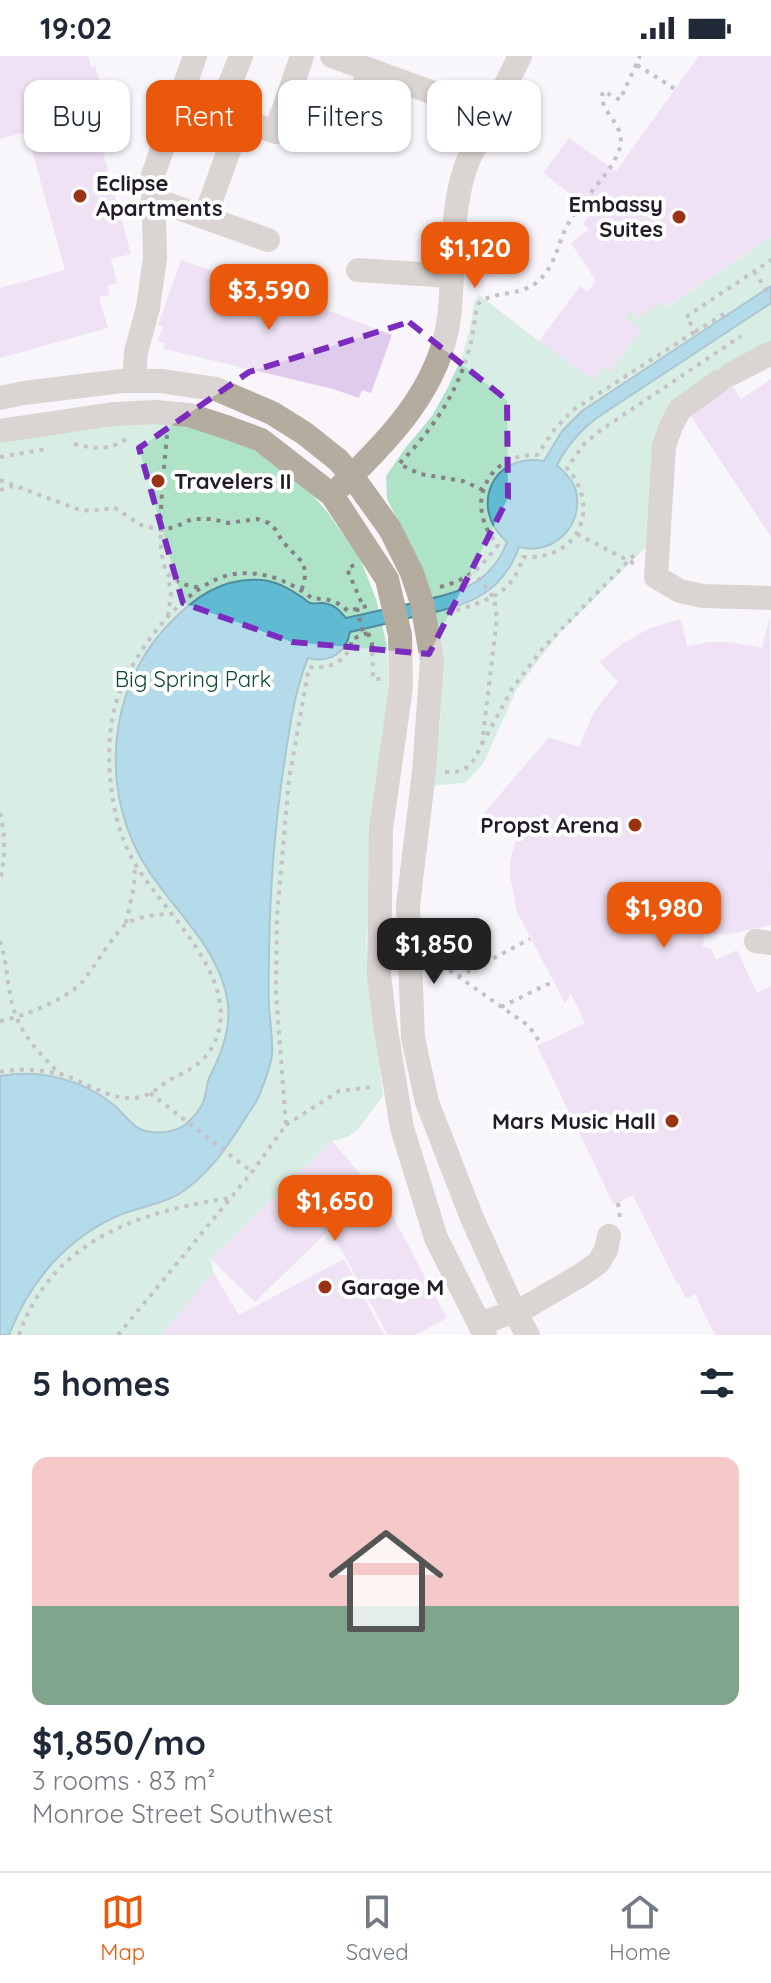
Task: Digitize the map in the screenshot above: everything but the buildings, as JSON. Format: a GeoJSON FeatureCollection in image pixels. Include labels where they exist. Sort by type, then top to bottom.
{"type":"FeatureCollection","features":[{"type":"Feature","properties":{"kind":"street"},"geometry":{"type":"LineString","coordinates":[[134,381],[136,352],[148,308],[155,258],[153,175],[195,56]]}},
{"type":"Feature","properties":{"kind":"street"},"geometry":{"type":"LineString","coordinates":[[231,80],[241,56]]}},
{"type":"Feature","properties":{"kind":"street"},"geometry":{"type":"LineString","coordinates":[[293,80],[302,56]]}},
{"type":"Feature","properties":{"kind":"street"},"geometry":{"type":"LineString","coordinates":[[332,56],[427,91]]}},
{"type":"Feature","properties":{"kind":"street"},"geometry":{"type":"LineString","coordinates":[[508,80],[520,56]]}},
{"type":"Feature","properties":{"kind":"street"},"geometry":{"type":"LineString","coordinates":[[366,80],[369,70]]}},
{"type":"Feature","properties":{"kind":"street"},"geometry":{"type":"LineString","coordinates":[[262,127],[276,132],[278,125]]}},
{"type":"Feature","properties":{"kind":"street"},"geometry":{"type":"LineString","coordinates":[[205,217],[228,152]]}},
{"type":"Feature","properties":{"kind":"street"},"geometry":{"type":"LineString","coordinates":[[327,491],[352,476],[400,424],[427,382],[443,348],[459,198],[473,152]]}},
{"type":"Feature","properties":{"kind":"street"},"geometry":{"type":"LineString","coordinates":[[153,199],[268,240]]}},
{"type":"Feature","properties":{"kind":"street"},"geometry":{"type":"LineString","coordinates":[[358,270],[451,276]]}},
{"type":"Feature","properties":{"kind":"street"},"geometry":{"type":"LineString","coordinates":[[771,353],[718,377],[680,409],[671,426],[664,446],[656,577],[680,591],[703,596],[771,598]]}},
{"type":"Feature","properties":{"kind":"street"},"geometry":{"type":"LineString","coordinates":[[0,398],[134,381],[161,381],[216,389],[272,413],[338,460],[390,529],[412,573],[422,603],[432,661],[424,772],[408,905],[413,1038],[427,1102],[472,1218],[528,1335]]}},
{"type":"Feature","properties":{"kind":"street"},"geometry":{"type":"LineString","coordinates":[[0,431],[113,414],[156,412],[189,415],[261,440],[327,491],[387,579],[400,635],[401,687],[381,829],[379,975],[402,1128],[436,1238],[482,1330],[539,1300],[598,1263],[606,1250],[609,1236]]}},
{"type":"Feature","properties":{"kind":"street"},"geometry":{"type":"LineString","coordinates":[[399,1110],[427,1102]]}},
{"type":"Feature","properties":{"kind":"path"},"geometry":{"type":"LineString","coordinates":[[483,490],[463,481],[420,474],[399,464],[428,432],[449,400],[467,355],[479,303],[493,295],[523,290],[541,279],[554,261],[569,220],[614,160],[621,144],[620,131],[604,107],[603,91],[620,100],[640,56]]}},
{"type":"Feature","properties":{"kind":"path"},"geometry":{"type":"LineString","coordinates":[[636,65],[675,89]]}},
{"type":"Feature","properties":{"kind":"path"},"geometry":{"type":"LineString","coordinates":[[696,331],[686,317],[771,260]]}},
{"type":"Feature","properties":{"kind":"path"},"geometry":{"type":"LineString","coordinates":[[754,271],[771,298]]}},
{"type":"Feature","properties":{"kind":"path"},"geometry":{"type":"LineString","coordinates":[[440,587],[474,572],[498,545],[489,535],[482,518],[481,503],[483,490],[502,465],[517,457],[537,455],[554,430],[581,404],[724,314]]}},
{"type":"Feature","properties":{"kind":"path"},"geometry":{"type":"LineString","coordinates":[[447,614],[494,598],[516,575],[523,557],[538,558],[567,545],[581,523],[584,505],[579,484],[567,468],[584,444],[741,336]]}},
{"type":"Feature","properties":{"kind":"path"},"geometry":{"type":"LineString","coordinates":[[700,364],[718,377]]}},
{"type":"Feature","properties":{"kind":"path"},"geometry":{"type":"LineString","coordinates":[[155,432],[167,433],[161,530],[161,553],[171,595],[167,618]]}},
{"type":"Feature","properties":{"kind":"path"},"geometry":{"type":"LineString","coordinates":[[60,446],[112,447],[130,436]]}},
{"type":"Feature","properties":{"kind":"path"},"geometry":{"type":"LineString","coordinates":[[0,457],[45,449]]}},
{"type":"Feature","properties":{"kind":"path"},"geometry":{"type":"LineString","coordinates":[[0,480],[77,509],[115,508],[141,525],[161,530],[192,519],[228,523],[257,519],[269,523],[304,564],[302,589]]}},
{"type":"Feature","properties":{"kind":"path"},"geometry":{"type":"LineString","coordinates":[[0,490],[15,486]]}},
{"type":"Feature","properties":{"kind":"path"},"geometry":{"type":"LineString","coordinates":[[576,533],[656,577]]}},
{"type":"Feature","properties":{"kind":"path"},"geometry":{"type":"LineString","coordinates":[[439,771],[451,773],[466,769],[473,762],[512,689],[543,648],[636,552]]}},
{"type":"Feature","properties":{"kind":"path"},"geometry":{"type":"LineString","coordinates":[[347,569],[362,606],[372,644],[373,679]]}},
{"type":"Feature","properties":{"kind":"path"},"geometry":{"type":"LineString","coordinates":[[474,572],[494,598],[497,618],[482,744]]}},
{"type":"Feature","properties":{"kind":"path"},"geometry":{"type":"LineString","coordinates":[[0,1072],[35,1070],[61,1074],[108,1094],[145,1096],[198,1064],[209,1052],[222,1016],[213,977],[202,957],[135,865],[116,816],[110,742],[119,693],[139,655],[167,618],[181,604],[218,579],[240,574],[262,574],[302,589],[313,599],[337,601],[348,611],[362,606]]}},
{"type":"Feature","properties":{"kind":"path"},"geometry":{"type":"LineString","coordinates":[[168,575],[188,586],[203,588]]}},
{"type":"Feature","properties":{"kind":"path"},"geometry":{"type":"LineString","coordinates":[[286,1125],[276,994],[277,917],[292,763],[309,667],[333,665],[350,651],[352,639],[368,633]]}},
{"type":"Feature","properties":{"kind":"path"},"geometry":{"type":"LineString","coordinates":[[0,813],[5,840],[0,881]]}},
{"type":"Feature","properties":{"kind":"path"},"geometry":{"type":"LineString","coordinates":[[0,1021],[65,996],[82,982],[126,923],[133,896],[135,865]]}},
{"type":"Feature","properties":{"kind":"path"},"geometry":{"type":"LineString","coordinates":[[126,923],[143,917],[171,914]]}},
{"type":"Feature","properties":{"kind":"path"},"geometry":{"type":"LineString","coordinates":[[458,977],[530,939]]}},
{"type":"Feature","properties":{"kind":"path"},"geometry":{"type":"LineString","coordinates":[[0,941],[21,1030],[32,1046],[61,1074]]}},
{"type":"Feature","properties":{"kind":"path"},"geometry":{"type":"LineString","coordinates":[[433,959],[529,1026],[541,1044]]}},
{"type":"Feature","properties":{"kind":"path"},"geometry":{"type":"LineString","coordinates":[[501,1007],[554,981]]}},
{"type":"Feature","properties":{"kind":"path"},"geometry":{"type":"LineString","coordinates":[[118,1335],[252,1172],[286,1125],[339,1091],[375,1087]]}},
{"type":"Feature","properties":{"kind":"path"},"geometry":{"type":"LineString","coordinates":[[150,1093],[252,1172]]}},
{"type":"Feature","properties":{"kind":"path"},"geometry":{"type":"LineString","coordinates":[[19,1335],[37,1297],[63,1264],[93,1241],[112,1229],[138,1219],[231,1197]]}},
{"type":"Feature","properties":{"kind":"highlighted area"},"geometry":{"type":"Polygon","coordinates":[[[409,322],[507,400],[508,498],[429,654],[292,642],[183,603],[139,448],[249,372],[409,322]]]}},
{"type":"Feature","properties":{"kind":"green space"},"geometry":{"type":"Polygon","coordinates":[[[771,237],[771,345],[661,424],[651,456],[654,526],[648,545],[557,636],[517,689],[483,764],[465,783],[429,786],[440,726],[442,672],[417,559],[387,499],[386,476],[432,416],[448,387],[462,357],[474,302],[479,295],[539,341],[611,371],[640,330],[625,318],[630,311],[662,301],[667,307],[771,237]]]}},
{"type":"Feature","properties":{"kind":"green space","name":"Big Spring Park"},"geometry":{"type":"Polygon","coordinates":[[[147,421],[188,426],[262,454],[311,493],[328,513],[360,558],[376,599],[387,646],[389,690],[377,782],[366,943],[383,1096],[358,1129],[348,1137],[332,1141],[211,1259],[213,1272],[162,1335],[0,1335],[0,441],[147,421]]]}},
{"type":"Feature","properties":{"kind":"water"},"geometry":{"type":"Polygon","coordinates":[[[771,286],[771,303],[601,415],[576,437],[557,465],[576,491],[575,516],[563,536],[543,547],[519,547],[502,577],[491,588],[465,603],[350,632],[345,646],[335,655],[323,659],[308,658],[294,707],[278,806],[270,928],[272,1055],[259,1096],[223,1152],[198,1179],[179,1194],[122,1214],[84,1235],[39,1279],[9,1335],[0,1335],[0,1076],[30,1074],[60,1078],[102,1096],[140,1129],[170,1131],[186,1124],[201,1107],[226,1034],[228,1001],[212,957],[150,873],[134,844],[122,812],[116,746],[121,713],[131,682],[146,652],[167,626],[198,598],[234,582],[261,580],[277,583],[310,603],[332,606],[346,618],[443,596],[469,586],[491,569],[507,542],[495,528],[489,514],[491,485],[499,474],[511,465],[544,461],[562,431],[582,411],[771,286]]]}},
{"type":"Feature","properties":{"kind":"place","name":"Eclipse Apartments"},"geometry":{"type":"Point","coordinates":[80,196]}},
{"type":"Feature","properties":{"kind":"place","name":"Embassy Suites"},"geometry":{"type":"Point","coordinates":[679,217]}},
{"type":"Feature","properties":{"kind":"place","name":"Travelers II"},"geometry":{"type":"Point","coordinates":[158,481]}},
{"type":"Feature","properties":{"kind":"place","name":"Propst Arena"},"geometry":{"type":"Point","coordinates":[635,825]}},
{"type":"Feature","properties":{"kind":"place","name":"Mars Music Hall"},"geometry":{"type":"Point","coordinates":[672,1121]}},
{"type":"Feature","properties":{"kind":"place","name":"Garage M"},"geometry":{"type":"Point","coordinates":[325,1287]}}]}
